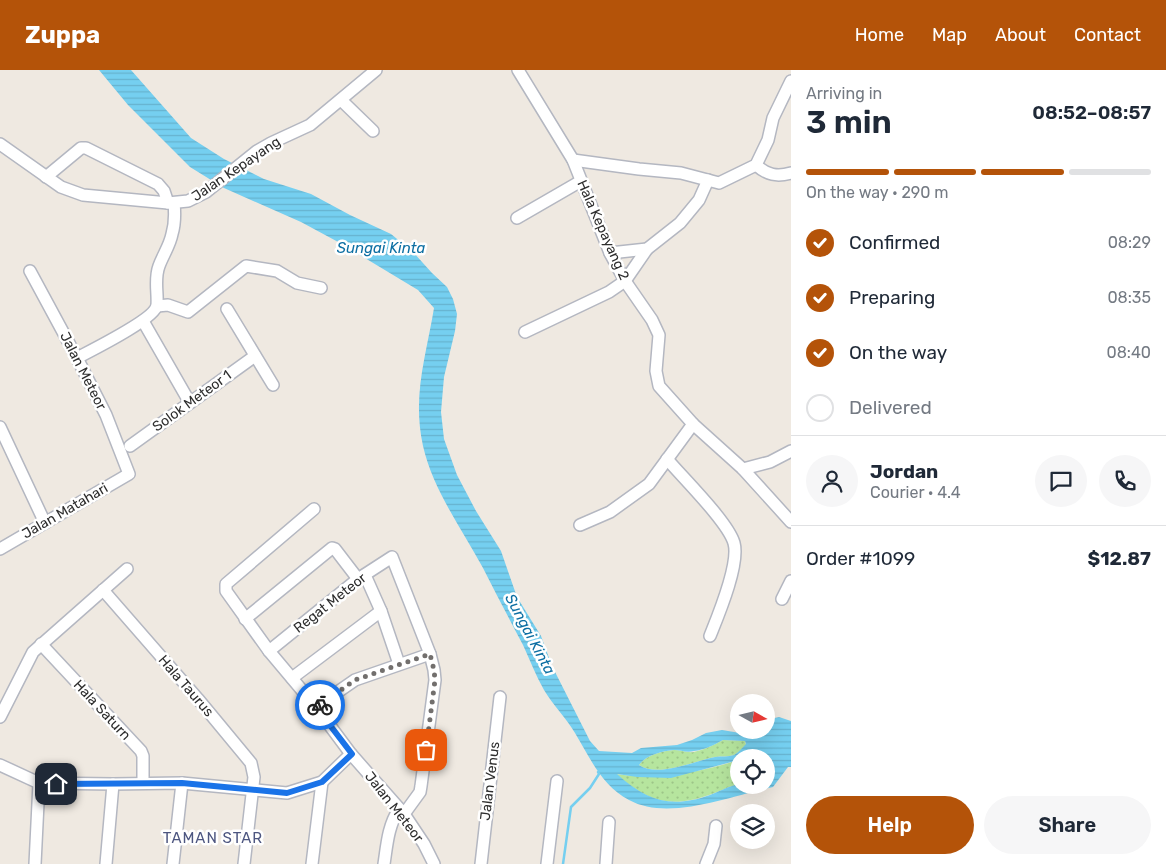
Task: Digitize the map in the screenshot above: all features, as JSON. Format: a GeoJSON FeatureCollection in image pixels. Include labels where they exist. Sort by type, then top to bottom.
{"type":"FeatureCollection","features":[{"type":"Feature","properties":{"kind":"street","name":"Jalan Kepayang"},"geometry":{"type":"LineString","coordinates":[[0,144],[61,187],[83,195],[171,203],[188,201],[206,192],[257,151],[310,125],[376,70]]}},
{"type":"Feature","properties":{"kind":"street","name":"Hala Kepayang 2"},"geometry":{"type":"LineString","coordinates":[[518,70],[572,160],[610,253],[624,281],[652,320],[659,335],[656,371],[659,386],[693,424],[743,469],[791,522]]}},
{"type":"Feature","properties":{"kind":"street"},"geometry":{"type":"LineString","coordinates":[[572,160],[681,173],[719,183],[756,165],[768,140],[773,118],[791,81]]}},
{"type":"Feature","properties":{"kind":"street"},"geometry":{"type":"LineString","coordinates":[[341,100],[373,131]]}},
{"type":"Feature","properties":{"kind":"street"},"geometry":{"type":"LineString","coordinates":[[46,177],[81,148],[86,148],[158,184],[171,203],[175,216],[172,235],[158,269],[156,285],[157,306],[154,312],[143,321],[78,358]]}},
{"type":"Feature","properties":{"kind":"street"},"geometry":{"type":"LineString","coordinates":[[756,165],[763,171],[773,175],[781,176],[791,173]]}},
{"type":"Feature","properties":{"kind":"street"},"geometry":{"type":"LineString","coordinates":[[525,332],[609,292],[624,281],[647,249],[680,223],[699,200],[708,180]]}},
{"type":"Feature","properties":{"kind":"street"},"geometry":{"type":"LineString","coordinates":[[517,218],[581,181]]}},
{"type":"Feature","properties":{"kind":"street"},"geometry":{"type":"LineString","coordinates":[[610,253],[647,249]]}},
{"type":"Feature","properties":{"kind":"street"},"geometry":{"type":"LineString","coordinates":[[157,306],[168,305],[188,312],[246,266],[278,271],[302,285],[322,288]]}},
{"type":"Feature","properties":{"kind":"street","name":"Jalan Meteor"},"geometry":{"type":"LineString","coordinates":[[30,272],[78,358],[106,415],[129,474]]}},
{"type":"Feature","properties":{"kind":"street"},"geometry":{"type":"LineString","coordinates":[[227,309],[273,385]]}},
{"type":"Feature","properties":{"kind":"street"},"geometry":{"type":"LineString","coordinates":[[143,321],[190,403]]}},
{"type":"Feature","properties":{"kind":"street","name":"Solok Meteor 1"},"geometry":{"type":"LineString","coordinates":[[130,446],[255,356]]}},
{"type":"Feature","properties":{"kind":"street"},"geometry":{"type":"LineString","coordinates":[[580,525],[610,512],[649,484],[693,424]]}},
{"type":"Feature","properties":{"kind":"street"},"geometry":{"type":"LineString","coordinates":[[0,427],[4,446],[45,523]]}},
{"type":"Feature","properties":{"kind":"street"},"geometry":{"type":"LineString","coordinates":[[743,469],[770,462],[791,451]]}},
{"type":"Feature","properties":{"kind":"street"},"geometry":{"type":"LineString","coordinates":[[667,459],[722,522],[734,544],[733,571],[710,636]]}},
{"type":"Feature","properties":{"kind":"street","name":"Jalan Matahari"},"geometry":{"type":"LineString","coordinates":[[0,549],[129,474]]}},
{"type":"Feature","properties":{"kind":"street","name":"Jalan Meteor"},"geometry":{"type":"LineString","coordinates":[[314,509],[226,584],[226,591],[268,651],[402,812],[424,844],[434,864]]}},
{"type":"Feature","properties":{"kind":"street"},"geometry":{"type":"LineString","coordinates":[[244,619],[332,548],[361,577],[380,611],[399,664]]}},
{"type":"Feature","properties":{"kind":"street","name":"Regat Meteor"},"geometry":{"type":"LineString","coordinates":[[268,651],[361,577],[392,557],[430,654]]}},
{"type":"Feature","properties":{"kind":"street"},"geometry":{"type":"LineString","coordinates":[[0,717],[33,652],[128,569]]}},
{"type":"Feature","properties":{"kind":"street"},"geometry":{"type":"LineString","coordinates":[[782,599],[791,581]]}},
{"type":"Feature","properties":{"kind":"street","name":"Hala Taurus"},"geometry":{"type":"LineString","coordinates":[[102,590],[198,699],[248,759],[254,770],[244,864]]}},
{"type":"Feature","properties":{"kind":"street"},"geometry":{"type":"LineString","coordinates":[[292,678],[380,611]]}},
{"type":"Feature","properties":{"kind":"street","name":"Hala Saturn"},"geometry":{"type":"LineString","coordinates":[[41,644],[140,751],[143,756],[143,783]]}},
{"type":"Feature","properties":{"kind":"street"},"geometry":{"type":"LineString","coordinates":[[316,707],[355,680],[430,654],[435,680],[422,786],[417,797],[392,820],[384,864]]}},
{"type":"Feature","properties":{"kind":"street","name":"Jalan Venus"},"geometry":{"type":"LineString","coordinates":[[481,864],[500,697]]}},
{"type":"Feature","properties":{"kind":"street"},"geometry":{"type":"LineString","coordinates":[[0,765],[39,783],[182,783],[287,793],[322,782],[352,754]]}},
{"type":"Feature","properties":{"kind":"street"},"geometry":{"type":"LineString","coordinates":[[312,864],[322,782]]}},
{"type":"Feature","properties":{"kind":"street"},"geometry":{"type":"LineString","coordinates":[[547,864],[557,782]]}},
{"type":"Feature","properties":{"kind":"street"},"geometry":{"type":"LineString","coordinates":[[34,864],[39,783]]}},
{"type":"Feature","properties":{"kind":"street"},"geometry":{"type":"LineString","coordinates":[[173,864],[182,783]]}},
{"type":"Feature","properties":{"kind":"street"},"geometry":{"type":"LineString","coordinates":[[106,864],[113,784]]}},
{"type":"Feature","properties":{"kind":"street"},"geometry":{"type":"LineString","coordinates":[[606,864],[609,822]]}},
{"type":"Feature","properties":{"kind":"street"},"geometry":{"type":"LineString","coordinates":[[706,864],[714,844],[716,826]]}},
{"type":"Feature","properties":{"kind":"green space"},"geometry":{"type":"Polygon","coordinates":[[[723,740],[745,741],[746,745],[742,749],[730,749],[730,756],[715,757],[666,769],[647,769],[639,765],[650,756],[659,753],[674,750],[694,752],[723,740]]]}},
{"type":"Feature","properties":{"kind":"green space"},"geometry":{"type":"Polygon","coordinates":[[[730,762],[730,787],[695,799],[670,802],[659,800],[638,791],[616,774],[662,776],[730,762]]]}},
{"type":"Feature","properties":{"kind":"water","name":"Sungai Kinta"},"geometry":{"type":"Polygon","coordinates":[[[99,70],[131,70],[191,138],[224,159],[264,179],[311,194],[391,234],[413,252],[447,287],[457,314],[444,377],[441,412],[444,439],[457,475],[476,511],[501,551],[517,597],[541,636],[552,666],[590,741],[599,751],[632,753],[641,748],[677,745],[706,733],[722,730],[730,731],[730,739],[775,739],[775,718],[779,717],[791,721],[791,767],[788,767],[775,784],[775,749],[741,749],[746,744],[745,741],[723,740],[709,747],[689,752],[674,750],[659,753],[650,756],[639,765],[647,769],[656,770],[715,757],[730,756],[730,762],[671,778],[637,777],[617,774],[639,791],[660,800],[671,802],[696,799],[730,787],[730,794],[744,794],[701,805],[663,808],[645,806],[629,800],[611,787],[598,771],[571,727],[544,690],[483,568],[441,494],[428,462],[423,446],[419,410],[421,376],[434,308],[418,290],[340,243],[301,222],[224,188],[190,167],[128,105],[99,70]]]}},
{"type":"Feature","properties":{"kind":"waterway"},"geometry":{"type":"LineString","coordinates":[[563,864],[571,807],[590,788],[599,774],[598,772]]}},
{"type":"Feature","properties":{"kind":"way so far"},"geometry":{"type":"LineString","coordinates":[[320,705],[355,680],[430,654],[435,680],[426,750]]}},
{"type":"Feature","properties":{"kind":"district","name":"TAMAN STAR"},"geometry":{"type":"Point","coordinates":[213,838]}},
{"type":"Feature","properties":{"kind":"route"},"geometry":{"type":"LineString","coordinates":[[56,784],[182,783],[287,793],[322,782],[352,754],[316,707],[320,705]]}}]}
